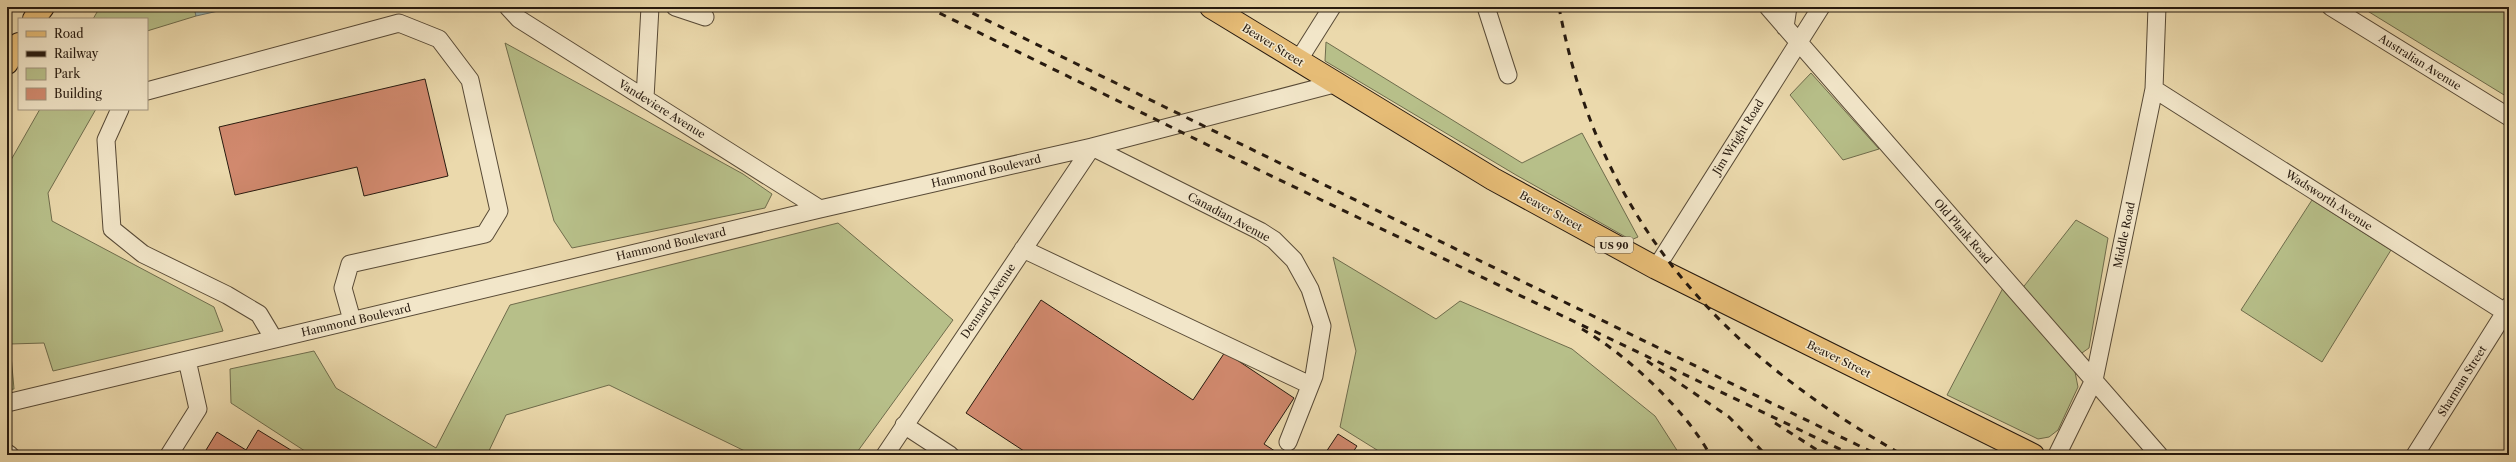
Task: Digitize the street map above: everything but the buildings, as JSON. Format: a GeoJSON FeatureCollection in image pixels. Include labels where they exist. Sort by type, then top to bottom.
{"type":"FeatureCollection","features":[{"type":"Feature","properties":{"kind":"main road"},"geometry":{"type":"LineString","coordinates":[[35,18],[43,7]]}},
{"type":"Feature","properties":{"kind":"main road","name":"Beaver Street"},"geometry":{"type":"LineString","coordinates":[[1211,7],[1334,84],[1493,179],[1656,268],[2033,455]]}},
{"type":"Feature","properties":{"kind":"main road"},"geometry":{"type":"LineString","coordinates":[[7,63],[18,46]]}},
{"type":"Feature","properties":{"kind":"street","name":"Vandeviere Avenue"},"geometry":{"type":"LineString","coordinates":[[508,7],[519,19],[820,209]]}},
{"type":"Feature","properties":{"kind":"street"},"geometry":{"type":"LineString","coordinates":[[645,98],[650,7]]}},
{"type":"Feature","properties":{"kind":"street"},"geometry":{"type":"LineString","coordinates":[[675,7],[705,17]]}},
{"type":"Feature","properties":{"kind":"street"},"geometry":{"type":"LineString","coordinates":[[1298,61],[1332,7]]}},
{"type":"Feature","properties":{"kind":"street"},"geometry":{"type":"LineString","coordinates":[[1486,7],[1508,75]]}},
{"type":"Feature","properties":{"kind":"street","name":"Old Plank Road"},"geometry":{"type":"LineString","coordinates":[[1768,7],[2159,455]]}},
{"type":"Feature","properties":{"kind":"street"},"geometry":{"type":"LineString","coordinates":[[1785,27],[1788,7]]}},
{"type":"Feature","properties":{"kind":"street","name":"Jim Wright Road"},"geometry":{"type":"LineString","coordinates":[[1656,268],[1821,7]]}},
{"type":"Feature","properties":{"kind":"street","name":"Middle Road"},"geometry":{"type":"LineString","coordinates":[[2057,455],[2094,380],[2154,88],[2158,7]]}},
{"type":"Feature","properties":{"kind":"street","name":"Australian Avenue"},"geometry":{"type":"LineString","coordinates":[[2331,7],[2509,117]]}},
{"type":"Feature","properties":{"kind":"street"},"geometry":{"type":"LineString","coordinates":[[148,91],[399,23],[438,39],[470,80],[499,211],[485,234],[350,264],[343,288],[352,320]]}},
{"type":"Feature","properties":{"kind":"street","name":"Hammond Boulevard"},"geometry":{"type":"LineString","coordinates":[[7,403],[820,209],[1092,147],[1334,84]]}},
{"type":"Feature","properties":{"kind":"street","name":"Wadsworth Avenue"},"geometry":{"type":"LineString","coordinates":[[2154,88],[2507,309]]}},
{"type":"Feature","properties":{"kind":"street"},"geometry":{"type":"LineString","coordinates":[[120,110],[106,140],[112,228],[143,254],[227,295],[259,314],[274,339]]}},
{"type":"Feature","properties":{"kind":"street","name":"Dennard Avenue"},"geometry":{"type":"LineString","coordinates":[[885,455],[1092,147]]}},
{"type":"Feature","properties":{"kind":"street","name":"Canadian Avenue"},"geometry":{"type":"LineString","coordinates":[[1092,147],[1260,231],[1285,250],[1310,289],[1322,326],[1314,376],[1288,442]]}},
{"type":"Feature","properties":{"kind":"street"},"geometry":{"type":"LineString","coordinates":[[1023,249],[1310,385]]}},
{"type":"Feature","properties":{"kind":"street","name":"Sharman Street"},"geometry":{"type":"LineString","coordinates":[[2415,455],[2507,309]]}},
{"type":"Feature","properties":{"kind":"street"},"geometry":{"type":"LineString","coordinates":[[169,455],[198,409],[187,360]]}},
{"type":"Feature","properties":{"kind":"street"},"geometry":{"type":"LineString","coordinates":[[904,425],[950,455]]}},
{"type":"Feature","properties":{"kind":"green space"},"geometry":{"type":"Polygon","coordinates":[[[100,7],[194,7],[196,16],[148,31],[148,18],[94,18],[100,7]]]}},
{"type":"Feature","properties":{"kind":"green space"},"geometry":{"type":"Polygon","coordinates":[[[2361,7],[2509,7],[2509,98],[2361,7]]]}},
{"type":"Feature","properties":{"kind":"green space"},"geometry":{"type":"Polygon","coordinates":[[[1326,42],[1522,163],[1582,133],[1638,237],[1631,240],[1516,175],[1325,61],[1326,42]]]}},
{"type":"Feature","properties":{"kind":"green space"},"geometry":{"type":"Polygon","coordinates":[[[505,43],[743,174],[772,194],[765,208],[572,248],[554,221],[505,43]]]}},
{"type":"Feature","properties":{"kind":"green space"},"geometry":{"type":"Polygon","coordinates":[[[1811,73],[1879,149],[1843,160],[1790,95],[1811,73]]]}},
{"type":"Feature","properties":{"kind":"green space"},"geometry":{"type":"Polygon","coordinates":[[[39,110],[95,110],[48,193],[52,221],[214,307],[223,331],[53,371],[44,343],[10,344],[14,389],[7,390],[7,167],[39,110]]]}},
{"type":"Feature","properties":{"kind":"green space"},"geometry":{"type":"Polygon","coordinates":[[[2312,200],[2391,250],[2322,362],[2241,310],[2312,200]]]}},
{"type":"Feature","properties":{"kind":"green space"},"geometry":{"type":"Polygon","coordinates":[[[2076,220],[2108,238],[2089,348],[2079,355],[2021,290],[2076,220]]]}},
{"type":"Feature","properties":{"kind":"green space"},"geometry":{"type":"Polygon","coordinates":[[[838,223],[953,320],[855,455],[753,455],[609,385],[506,415],[487,455],[311,455],[231,403],[230,369],[314,351],[336,388],[436,448],[510,305],[838,223]]]}},
{"type":"Feature","properties":{"kind":"green space"},"geometry":{"type":"Polygon","coordinates":[[[1333,257],[1436,319],[1460,301],[1572,349],[1655,416],[1680,455],[1385,455],[1340,427],[1356,351],[1333,257]]]}},
{"type":"Feature","properties":{"kind":"green space"},"geometry":{"type":"Polygon","coordinates":[[[2003,288],[2075,372],[2078,387],[2058,430],[2049,437],[2038,439],[1947,395],[2003,288]]]}},
{"type":"Feature","properties":{"kind":"water"},"geometry":{"type":"Polygon","coordinates":[[[194,7],[236,7],[196,16],[194,7]]]}},
{"type":"Feature","properties":{"kind":"railway"},"geometry":{"type":"LineString","coordinates":[[927,7],[1232,157],[1852,455]]}},
{"type":"Feature","properties":{"kind":"railway"},"geometry":{"type":"LineString","coordinates":[[960,7],[1878,455]]}},
{"type":"Feature","properties":{"kind":"railway"},"geometry":{"type":"LineString","coordinates":[[1559,7],[1577,83],[1603,152],[1636,214],[1677,272],[1724,324],[1777,371],[1837,415],[1903,455]]}},
{"type":"Feature","properties":{"kind":"railway"},"geometry":{"type":"LineString","coordinates":[[1582,329],[1617,353],[1654,384],[1686,420],[1710,455]]}},
{"type":"Feature","properties":{"kind":"railway"},"geometry":{"type":"LineString","coordinates":[[1647,361],[1729,417],[1766,455]]}},
{"type":"Feature","properties":{"kind":"railway"},"geometry":{"type":"LineString","coordinates":[[1775,423],[1825,455]]}}]}
